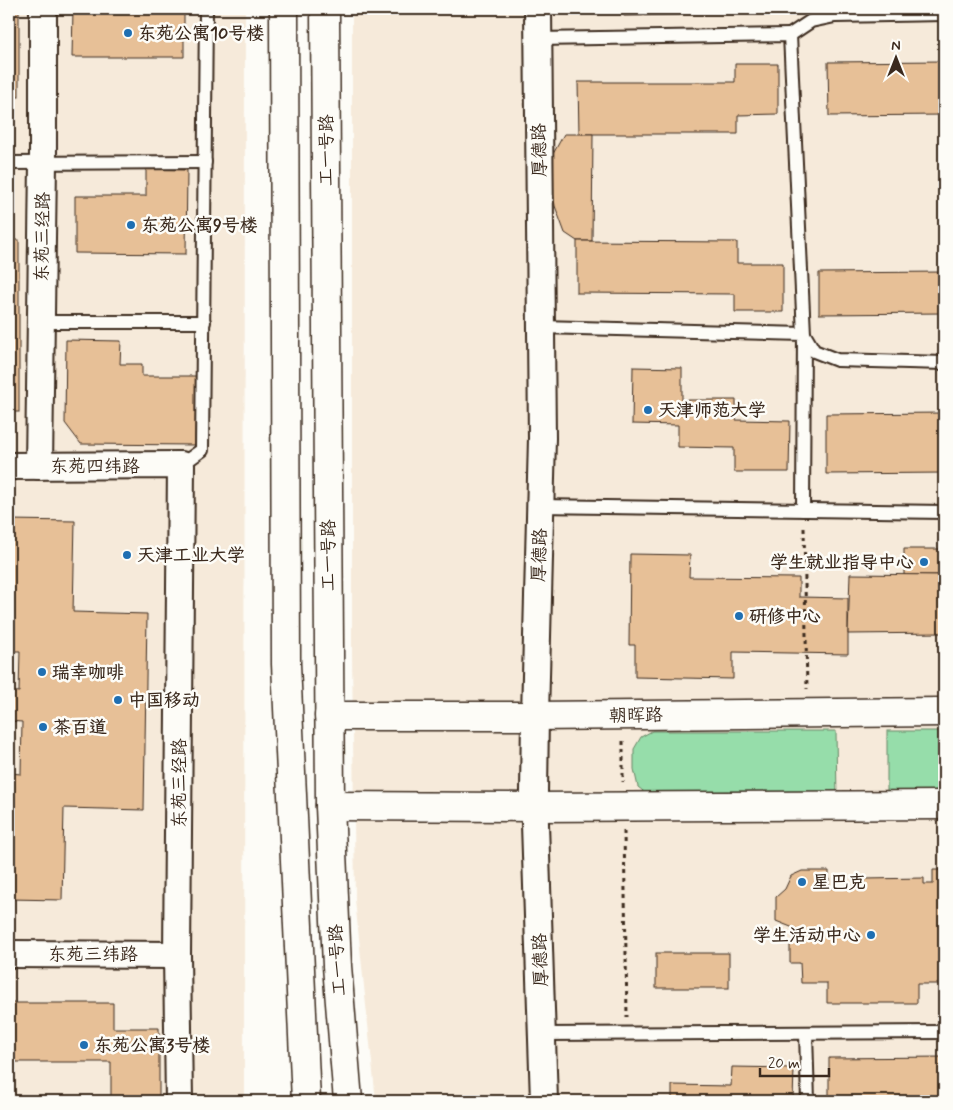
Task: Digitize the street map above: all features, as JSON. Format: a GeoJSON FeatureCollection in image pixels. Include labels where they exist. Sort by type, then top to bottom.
{"type":"FeatureCollection","features":[{"type":"Feature","properties":{"kind":"main road"},"geometry":{"type":"LineString","coordinates":[[284,9],[286,664],[306,1101]]}},
{"type":"Feature","properties":{"kind":"main road","name":"工一号路"},"geometry":{"type":"LineString","coordinates":[[325,9],[330,806],[337,966],[348,1101]]}},
{"type":"Feature","properties":{"kind":"main road","name":"朝晖路"},"geometry":{"type":"LineString","coordinates":[[329,716],[944,712]]}},
{"type":"Feature","properties":{"kind":"main road"},"geometry":{"type":"LineString","coordinates":[[330,806],[944,805]]}},
{"type":"Feature","properties":{"kind":"street","name":"东苑三经路"},"geometry":{"type":"LineString","coordinates":[[39,466],[42,322],[43,9]]}},
{"type":"Feature","properties":{"kind":"street","name":"厚德路"},"geometry":{"type":"LineString","coordinates":[[538,9],[542,438],[535,716],[535,807],[544,1101]]}},
{"type":"Feature","properties":{"kind":"street","name":"东苑三经路"},"geometry":{"type":"LineString","coordinates":[[179,1101],[181,465]]}},
{"type":"Feature","properties":{"kind":"street","name":"东苑四纬路"},"geometry":{"type":"LineString","coordinates":[[9,466],[181,465]]}},
{"type":"Feature","properties":{"kind":"street","name":"东苑三纬路"},"geometry":{"type":"LineString","coordinates":[[9,954],[178,955]]}},
{"type":"Feature","properties":{"kind":"lane"},"geometry":{"type":"LineString","coordinates":[[181,465],[202,450],[206,9]]}},
{"type":"Feature","properties":{"kind":"lane"},"geometry":{"type":"LineString","coordinates":[[538,38],[790,35],[811,15],[944,14]]}},
{"type":"Feature","properties":{"kind":"lane"},"geometry":{"type":"LineString","coordinates":[[790,35],[804,334],[803,510]]}},
{"type":"Feature","properties":{"kind":"lane"},"geometry":{"type":"LineString","coordinates":[[9,163],[205,162]]}},
{"type":"Feature","properties":{"kind":"lane"},"geometry":{"type":"LineString","coordinates":[[42,322],[204,322]]}},
{"type":"Feature","properties":{"kind":"lane"},"geometry":{"type":"LineString","coordinates":[[541,327],[804,334]]}},
{"type":"Feature","properties":{"kind":"lane"},"geometry":{"type":"LineString","coordinates":[[804,334],[814,351],[837,360],[944,363]]}},
{"type":"Feature","properties":{"kind":"lane"},"geometry":{"type":"LineString","coordinates":[[540,506],[944,512]]}},
{"type":"Feature","properties":{"kind":"lane"},"geometry":{"type":"LineString","coordinates":[[542,1034],[944,1032]]}},
{"type":"Feature","properties":{"kind":"lane"},"geometry":{"type":"LineString","coordinates":[[806,1033],[808,1101]]}},
{"type":"Feature","properties":{"kind":"path"},"geometry":{"type":"LineString","coordinates":[[803,510],[807,713]]}},
{"type":"Feature","properties":{"kind":"path"},"geometry":{"type":"LineString","coordinates":[[623,715],[627,1034]]}},
{"type":"Feature","properties":{"kind":"shaded area","name":"天津工业大学"},"geometry":{"type":"Polygon","coordinates":[[[9,9],[245,9],[244,1101],[9,1101],[9,9]]]}},
{"type":"Feature","properties":{"kind":"shaded area","name":"天津师范大学"},"geometry":{"type":"Polygon","coordinates":[[[352,9],[944,9],[944,1101],[376,1101],[355,900],[352,653],[352,9]]]}},
{"type":"Feature","properties":{"kind":"green space"},"geometry":{"type":"Polygon","coordinates":[[[652,731],[836,731],[837,800],[652,798],[638,787],[634,769],[634,749],[641,737],[652,731]]]}},
{"type":"Feature","properties":{"kind":"green space"},"geometry":{"type":"Polygon","coordinates":[[[887,731],[944,731],[944,796],[887,796],[887,731]]]}},
{"type":"Feature","properties":{"kind":"building"},"geometry":{"type":"Polygon","coordinates":[[[9,9],[19,9],[19,97],[9,97],[9,9]]]}},
{"type":"Feature","properties":{"kind":"building","name":"东苑公寓10号楼"},"geometry":{"type":"Polygon","coordinates":[[[73,9],[184,9],[184,57],[72,57],[73,9]]]}},
{"type":"Feature","properties":{"kind":"building"},"geometry":{"type":"Polygon","coordinates":[[[623,9],[680,9],[680,15],[624,16],[623,9]]]}},
{"type":"Feature","properties":{"kind":"building"},"geometry":{"type":"Polygon","coordinates":[[[944,61],[944,115],[829,116],[828,62],[944,61]]]}},
{"type":"Feature","properties":{"kind":"building"},"geometry":{"type":"Polygon","coordinates":[[[735,64],[778,64],[778,114],[738,115],[738,134],[579,134],[578,82],[735,82],[735,64]]]}},
{"type":"Feature","properties":{"kind":"building"},"geometry":{"type":"Polygon","coordinates":[[[564,134],[593,134],[592,241],[577,241],[565,233],[555,206],[552,183],[553,154],[564,134]]]}},
{"type":"Feature","properties":{"kind":"building","name":"东苑公寓9号楼"},"geometry":{"type":"Polygon","coordinates":[[[146,169],[187,170],[186,254],[75,253],[75,196],[146,196],[146,169]]]}},
{"type":"Feature","properties":{"kind":"building"},"geometry":{"type":"Polygon","coordinates":[[[9,240],[19,240],[19,412],[9,412],[9,240]]]}},
{"type":"Feature","properties":{"kind":"building"},"geometry":{"type":"Polygon","coordinates":[[[577,241],[737,242],[737,263],[783,263],[783,312],[735,312],[735,294],[577,293],[577,241]]]}},
{"type":"Feature","properties":{"kind":"building"},"geometry":{"type":"Polygon","coordinates":[[[944,272],[944,313],[819,314],[819,273],[944,272]]]}},
{"type":"Feature","properties":{"kind":"building"},"geometry":{"type":"Polygon","coordinates":[[[66,340],[121,341],[120,364],[142,364],[142,376],[196,376],[195,445],[81,444],[65,423],[66,340]]]}},
{"type":"Feature","properties":{"kind":"building"},"geometry":{"type":"Polygon","coordinates":[[[633,367],[682,368],[682,400],[736,400],[736,420],[790,421],[789,472],[734,472],[734,448],[678,447],[678,425],[632,424],[633,367]]]}},
{"type":"Feature","properties":{"kind":"building"},"geometry":{"type":"Polygon","coordinates":[[[944,413],[944,473],[826,474],[826,414],[944,413]]]}},
{"type":"Feature","properties":{"kind":"building"},"geometry":{"type":"Polygon","coordinates":[[[9,520],[75,521],[73,612],[147,614],[144,810],[64,808],[62,900],[9,899],[9,773],[21,774],[22,722],[9,721],[9,691],[19,692],[20,651],[9,651],[9,520]]]}},
{"type":"Feature","properties":{"kind":"building","name":"学生就业指导中心"},"geometry":{"type":"Polygon","coordinates":[[[904,549],[944,549],[944,575],[904,575],[904,549]]]}},
{"type":"Feature","properties":{"kind":"building","name":"研修中心"},"geometry":{"type":"Polygon","coordinates":[[[630,554],[690,555],[689,577],[799,578],[799,597],[848,598],[848,654],[733,652],[733,679],[635,677],[635,645],[629,645],[630,554]]]}},
{"type":"Feature","properties":{"kind":"building"},"geometry":{"type":"Polygon","coordinates":[[[850,574],[944,575],[944,633],[848,634],[850,574]]]}},
{"type":"Feature","properties":{"kind":"building","name":"学生活动中心"},"geometry":{"type":"Polygon","coordinates":[[[933,870],[944,870],[944,984],[917,984],[917,1003],[827,1003],[827,983],[801,983],[800,963],[790,963],[790,944],[797,942],[796,929],[776,921],[776,897],[785,889],[791,876],[802,871],[829,871],[829,888],[865,888],[865,879],[924,878],[924,884],[933,884],[933,870]]]}},
{"type":"Feature","properties":{"kind":"building"},"geometry":{"type":"Polygon","coordinates":[[[656,953],[729,953],[729,988],[656,988],[656,953]]]}},
{"type":"Feature","properties":{"kind":"building","name":"东苑公寓3号楼"},"geometry":{"type":"Polygon","coordinates":[[[9,1003],[113,1003],[113,1028],[159,1028],[159,1101],[111,1101],[111,1062],[9,1062],[9,1003]]]}},
{"type":"Feature","properties":{"kind":"building"},"geometry":{"type":"Polygon","coordinates":[[[944,1057],[944,1101],[829,1101],[829,1058],[944,1057]]]}},
{"type":"Feature","properties":{"kind":"building"},"geometry":{"type":"Polygon","coordinates":[[[732,1067],[794,1068],[793,1101],[672,1101],[672,1085],[731,1086],[732,1067]]]}},
{"type":"Feature","properties":{"kind":"place","name":"东苑公寓10号楼"},"geometry":{"type":"Point","coordinates":[128,33]}},
{"type":"Feature","properties":{"kind":"place","name":"东苑公寓9号楼"},"geometry":{"type":"Point","coordinates":[131,225]}},
{"type":"Feature","properties":{"kind":"place","name":"天津师范大学"},"geometry":{"type":"Point","coordinates":[648,410]}},
{"type":"Feature","properties":{"kind":"place","name":"天津工业大学"},"geometry":{"type":"Point","coordinates":[127,555]}},
{"type":"Feature","properties":{"kind":"place","name":"学生就业指导中心"},"geometry":{"type":"Point","coordinates":[924,562]}},
{"type":"Feature","properties":{"kind":"place","name":"研修中心"},"geometry":{"type":"Point","coordinates":[739,616]}},
{"type":"Feature","properties":{"kind":"place","name":"瑞幸咖啡"},"geometry":{"type":"Point","coordinates":[42,672]}},
{"type":"Feature","properties":{"kind":"place","name":"中国移动"},"geometry":{"type":"Point","coordinates":[118,700]}},
{"type":"Feature","properties":{"kind":"place","name":"茶百道"},"geometry":{"type":"Point","coordinates":[43,727]}},
{"type":"Feature","properties":{"kind":"place","name":"星巴克"},"geometry":{"type":"Point","coordinates":[802,882]}},
{"type":"Feature","properties":{"kind":"place","name":"学生活动中心"},"geometry":{"type":"Point","coordinates":[871,935]}},
{"type":"Feature","properties":{"kind":"place","name":"东苑公寓3号楼"},"geometry":{"type":"Point","coordinates":[84,1045]}}]}
